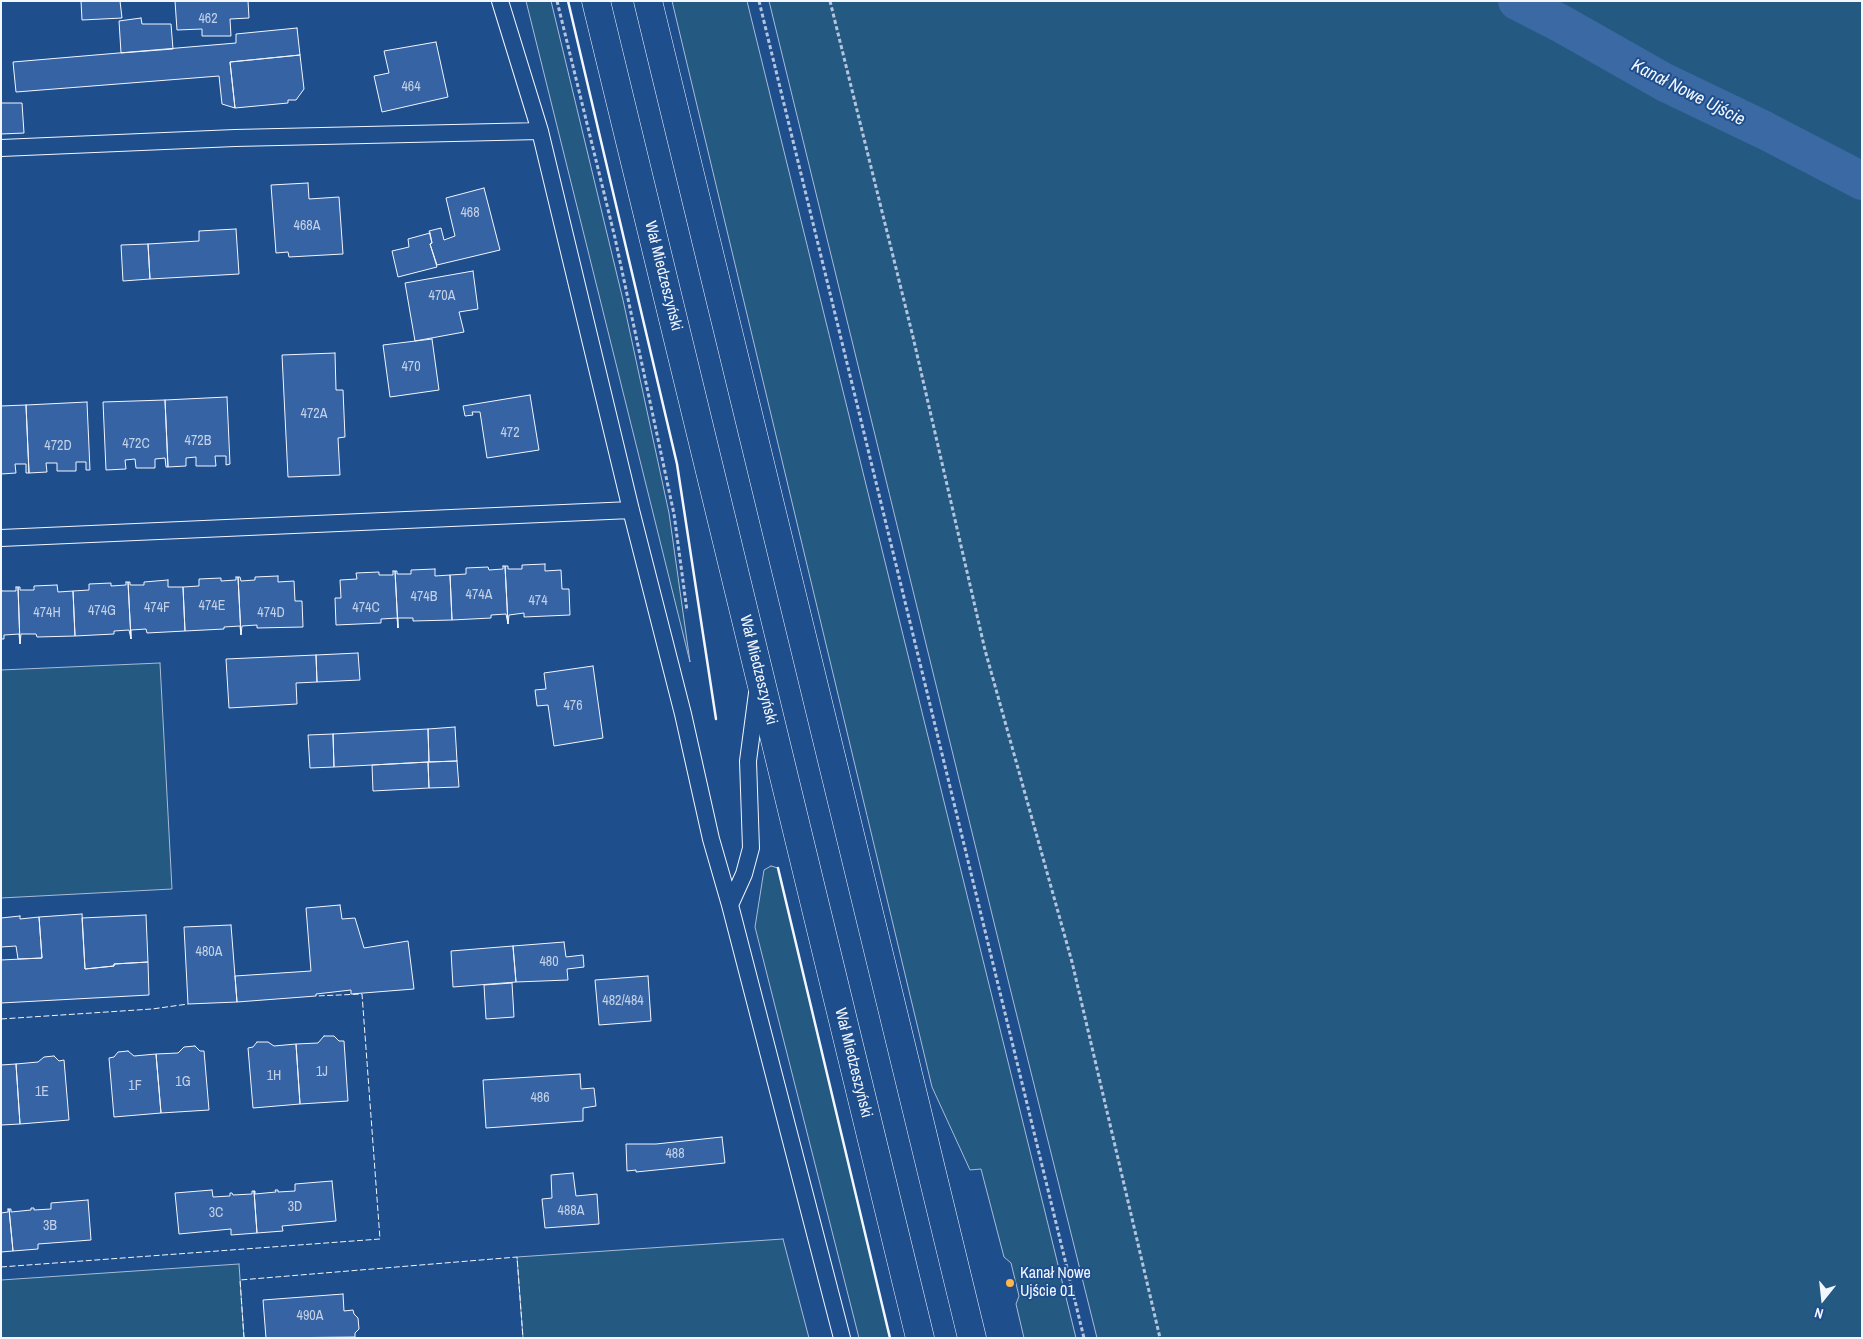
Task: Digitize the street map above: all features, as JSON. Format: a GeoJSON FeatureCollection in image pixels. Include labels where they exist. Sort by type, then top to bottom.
{"type":"FeatureCollection","features":[{"type":"Feature","properties":{"kind":"main road","name":"Wał Miedzeszyński"},"geometry":{"type":"LineString","coordinates":[[596,1],[920,1338]]}},
{"type":"Feature","properties":{"kind":"main road"},"geometry":{"type":"LineString","coordinates":[[648,1],[972,1338]]}},
{"type":"Feature","properties":{"kind":"lane"},"geometry":{"type":"LineString","coordinates":[[500,1],[540,131],[631,510],[683,714],[711,839],[730,905],[842,1338]]}},
{"type":"Feature","properties":{"kind":"lane"},"geometry":{"type":"LineString","coordinates":[[1,148],[235,138],[540,131]]}},
{"type":"Feature","properties":{"kind":"lane"},"geometry":{"type":"LineString","coordinates":[[1,538],[631,510]]}},
{"type":"Feature","properties":{"kind":"lane"},"geometry":{"type":"LineString","coordinates":[[730,905],[744,874],[751,848],[748,761],[760,676]]}},
{"type":"Feature","properties":{"kind":"path"},"geometry":{"type":"LineString","coordinates":[[557,1],[615,238],[670,494],[687,612]]}},
{"type":"Feature","properties":{"kind":"path"},"geometry":{"type":"LineString","coordinates":[[759,1],[1084,1338]]}},
{"type":"Feature","properties":{"kind":"path"},"geometry":{"type":"LineString","coordinates":[[830,1],[913,337],[985,650],[1072,962],[1160,1338]]}},
{"type":"Feature","properties":{"kind":"shaded area"},"geometry":{"type":"Polygon","coordinates":[[[526,1],[551,1],[623,300],[669,513],[690,662],[526,1]]]}},
{"type":"Feature","properties":{"kind":"shaded area"},"geometry":{"type":"Polygon","coordinates":[[[672,1],[747,1],[1076,1338],[1024,1338],[1016,1304],[1019,1296],[1011,1263],[1004,1257],[981,1169],[970,1170],[932,1087],[672,1]]]}},
{"type":"Feature","properties":{"kind":"shaded area"},"geometry":{"type":"Polygon","coordinates":[[[769,1],[1862,1],[1862,1338],[1097,1338],[769,1]]]}},
{"type":"Feature","properties":{"kind":"shaded area"},"geometry":{"type":"Polygon","coordinates":[[[160,663],[172,889],[1,898],[1,670],[160,663]]]}},
{"type":"Feature","properties":{"kind":"shaded area"},"geometry":{"type":"Polygon","coordinates":[[[771,866],[778,868],[890,1338],[859,1338],[755,927],[764,870],[771,866]]]}},
{"type":"Feature","properties":{"kind":"shaded area"},"geometry":{"type":"Polygon","coordinates":[[[783,1239],[809,1338],[523,1338],[517,1257],[783,1239]]]}},
{"type":"Feature","properties":{"kind":"shaded area"},"geometry":{"type":"Polygon","coordinates":[[[239,1264],[244,1338],[1,1338],[1,1280],[239,1264]]]}},
{"type":"Feature","properties":{"kind":"building"},"geometry":{"type":"Polygon","coordinates":[[[81,1],[120,1],[122,18],[82,20],[81,1]]]}},
{"type":"Feature","properties":{"kind":"building"},"geometry":{"type":"Polygon","coordinates":[[[175,1],[248,1],[249,18],[230,19],[231,36],[202,36],[202,29],[177,30],[175,1]]]}},
{"type":"Feature","properties":{"kind":"building"},"geometry":{"type":"Polygon","coordinates":[[[141,18],[142,24],[171,24],[173,49],[121,53],[119,21],[141,18]]]}},
{"type":"Feature","properties":{"kind":"building"},"geometry":{"type":"Polygon","coordinates":[[[297,28],[300,55],[230,62],[235,108],[222,104],[219,76],[16,92],[13,62],[236,43],[236,34],[297,28]]]}},
{"type":"Feature","properties":{"kind":"building"},"geometry":{"type":"Polygon","coordinates":[[[436,42],[448,97],[382,112],[374,76],[389,73],[384,51],[436,42]]]}},
{"type":"Feature","properties":{"kind":"building"},"geometry":{"type":"Polygon","coordinates":[[[300,55],[304,89],[296,100],[288,100],[288,103],[235,108],[230,62],[300,55]]]}},
{"type":"Feature","properties":{"kind":"building"},"geometry":{"type":"Polygon","coordinates":[[[1,103],[22,103],[24,133],[1,134],[1,103]]]}},
{"type":"Feature","properties":{"kind":"building"},"geometry":{"type":"Polygon","coordinates":[[[308,183],[309,199],[339,197],[343,254],[289,257],[288,252],[276,253],[271,185],[308,183]]]}},
{"type":"Feature","properties":{"kind":"building"},"geometry":{"type":"Polygon","coordinates":[[[484,188],[500,250],[437,265],[430,244],[432,243],[429,231],[441,228],[444,240],[455,236],[446,198],[484,188]]]}},
{"type":"Feature","properties":{"kind":"building"},"geometry":{"type":"Polygon","coordinates":[[[236,229],[239,274],[150,279],[148,244],[199,241],[199,231],[236,229]]]}},
{"type":"Feature","properties":{"kind":"building"},"geometry":{"type":"Polygon","coordinates":[[[430,233],[432,243],[430,244],[437,267],[398,277],[392,251],[409,247],[408,239],[430,233]]]}},
{"type":"Feature","properties":{"kind":"building"},"geometry":{"type":"Polygon","coordinates":[[[148,244],[150,279],[123,281],[121,245],[148,244]]]}},
{"type":"Feature","properties":{"kind":"building"},"geometry":{"type":"Polygon","coordinates":[[[473,271],[478,309],[459,312],[464,332],[415,341],[405,283],[473,271]]]}},
{"type":"Feature","properties":{"kind":"building"},"geometry":{"type":"Polygon","coordinates":[[[432,339],[439,390],[390,397],[383,345],[432,339]]]}},
{"type":"Feature","properties":{"kind":"building"},"geometry":{"type":"Polygon","coordinates":[[[335,353],[336,390],[343,390],[345,437],[338,438],[340,475],[288,477],[282,355],[335,353]]]}},
{"type":"Feature","properties":{"kind":"building"},"geometry":{"type":"Polygon","coordinates":[[[530,395],[539,450],[487,458],[480,412],[472,412],[473,415],[465,416],[463,406],[530,395]]]}},
{"type":"Feature","properties":{"kind":"building"},"geometry":{"type":"Polygon","coordinates":[[[227,397],[230,464],[226,465],[226,456],[215,456],[216,466],[196,466],[196,457],[186,458],[186,466],[168,467],[165,400],[227,397]]]}},
{"type":"Feature","properties":{"kind":"building"},"geometry":{"type":"Polygon","coordinates":[[[165,400],[168,467],[166,467],[165,458],[155,459],[155,468],[136,468],[135,459],[125,460],[126,469],[106,470],[103,402],[165,400]]]}},
{"type":"Feature","properties":{"kind":"building"},"geometry":{"type":"Polygon","coordinates":[[[87,402],[90,470],[86,470],[86,462],[76,462],[76,471],[57,471],[57,463],[46,463],[47,472],[29,473],[26,405],[87,402]]]}},
{"type":"Feature","properties":{"kind":"building"},"geometry":{"type":"Polygon","coordinates":[[[26,405],[29,473],[26,473],[26,464],[15,464],[16,473],[1,474],[1,406],[26,405]]]}},
{"type":"Feature","properties":{"kind":"building"},"geometry":{"type":"Polygon","coordinates":[[[545,564],[545,571],[561,570],[562,589],[569,589],[570,615],[524,617],[524,613],[509,615],[508,624],[505,566],[508,566],[508,569],[522,569],[522,565],[545,564]]]}},
{"type":"Feature","properties":{"kind":"building"},"geometry":{"type":"Polygon","coordinates":[[[503,566],[505,566],[508,624],[506,614],[491,615],[491,618],[452,620],[450,575],[466,574],[466,568],[488,567],[489,570],[503,569],[503,566]]]}},
{"type":"Feature","properties":{"kind":"building"},"geometry":{"type":"Polygon","coordinates":[[[435,569],[435,576],[450,575],[452,620],[413,621],[413,618],[398,618],[398,628],[395,571],[397,571],[397,574],[411,574],[411,570],[435,569]]]}},
{"type":"Feature","properties":{"kind":"building"},"geometry":{"type":"Polygon","coordinates":[[[393,571],[395,571],[398,628],[397,618],[381,619],[381,623],[336,625],[335,598],[341,598],[340,580],[357,579],[356,573],[379,572],[379,575],[393,575],[393,571]]]}},
{"type":"Feature","properties":{"kind":"building"},"geometry":{"type":"Polygon","coordinates":[[[278,576],[278,582],[294,581],[295,601],[302,601],[303,627],[257,628],[257,625],[242,626],[241,635],[238,577],[240,577],[241,581],[255,580],[255,577],[278,576]]]}},
{"type":"Feature","properties":{"kind":"building"},"geometry":{"type":"Polygon","coordinates":[[[236,577],[238,577],[241,635],[240,626],[224,627],[224,629],[185,631],[183,587],[199,586],[199,579],[221,578],[221,581],[236,580],[236,577]]]}},
{"type":"Feature","properties":{"kind":"building"},"geometry":{"type":"Polygon","coordinates":[[[168,580],[168,587],[183,587],[185,631],[147,633],[146,629],[131,630],[131,639],[128,582],[130,582],[130,585],[144,585],[144,582],[168,580]]]}},
{"type":"Feature","properties":{"kind":"building"},"geometry":{"type":"Polygon","coordinates":[[[126,582],[128,582],[131,639],[129,630],[114,631],[114,634],[75,636],[73,591],[89,590],[89,584],[111,583],[111,586],[126,585],[126,582]]]}},
{"type":"Feature","properties":{"kind":"building"},"geometry":{"type":"Polygon","coordinates":[[[57,585],[58,592],[73,591],[75,636],[37,637],[36,634],[21,634],[20,644],[18,587],[20,587],[20,590],[34,590],[34,586],[57,585]]]}},
{"type":"Feature","properties":{"kind":"building"},"geometry":{"type":"Polygon","coordinates":[[[16,587],[18,587],[20,644],[19,634],[4,635],[4,639],[1,639],[1,588],[2,591],[16,591],[16,587]]]}},
{"type":"Feature","properties":{"kind":"building"},"geometry":{"type":"Polygon","coordinates":[[[358,653],[360,680],[317,682],[316,655],[358,653]]]}},
{"type":"Feature","properties":{"kind":"building"},"geometry":{"type":"Polygon","coordinates":[[[316,655],[317,682],[296,683],[297,704],[229,708],[226,659],[316,655]]]}},
{"type":"Feature","properties":{"kind":"building"},"geometry":{"type":"Polygon","coordinates":[[[593,666],[603,738],[554,746],[548,705],[537,706],[535,690],[546,689],[544,673],[593,666]]]}},
{"type":"Feature","properties":{"kind":"building"},"geometry":{"type":"Polygon","coordinates":[[[455,727],[457,761],[429,762],[428,729],[455,727]]]}},
{"type":"Feature","properties":{"kind":"building"},"geometry":{"type":"Polygon","coordinates":[[[428,729],[429,762],[334,767],[333,734],[428,729]]]}},
{"type":"Feature","properties":{"kind":"building"},"geometry":{"type":"Polygon","coordinates":[[[333,734],[334,767],[310,768],[308,735],[333,734]]]}},
{"type":"Feature","properties":{"kind":"building"},"geometry":{"type":"Polygon","coordinates":[[[457,761],[459,787],[429,788],[428,762],[457,761]]]}},
{"type":"Feature","properties":{"kind":"building"},"geometry":{"type":"Polygon","coordinates":[[[428,762],[429,788],[373,791],[372,765],[428,762]]]}},
{"type":"Feature","properties":{"kind":"building"},"geometry":{"type":"Polygon","coordinates":[[[340,905],[342,919],[355,918],[364,948],[408,941],[414,989],[351,994],[351,990],[316,994],[316,996],[237,1002],[235,976],[311,971],[306,908],[340,905]]]}},
{"type":"Feature","properties":{"kind":"building"},"geometry":{"type":"Polygon","coordinates":[[[82,914],[85,969],[114,966],[114,964],[148,962],[149,995],[1,1003],[1,960],[42,958],[39,917],[82,914]]]}},
{"type":"Feature","properties":{"kind":"building"},"geometry":{"type":"Polygon","coordinates":[[[146,915],[148,962],[114,964],[114,966],[85,969],[82,918],[146,915]]]}},
{"type":"Feature","properties":{"kind":"building"},"geometry":{"type":"Polygon","coordinates":[[[20,916],[20,919],[39,917],[42,958],[18,959],[16,946],[1,947],[1,918],[20,916]]]}},
{"type":"Feature","properties":{"kind":"building"},"geometry":{"type":"Polygon","coordinates":[[[231,925],[237,1002],[188,1004],[184,927],[231,925]]]}},
{"type":"Feature","properties":{"kind":"building"},"geometry":{"type":"Polygon","coordinates":[[[564,942],[566,957],[583,955],[584,967],[567,969],[568,980],[516,982],[513,946],[564,942]]]}},
{"type":"Feature","properties":{"kind":"building"},"geometry":{"type":"Polygon","coordinates":[[[513,946],[516,982],[453,987],[451,951],[513,946]]]}},
{"type":"Feature","properties":{"kind":"building"},"geometry":{"type":"Polygon","coordinates":[[[648,976],[651,1021],[599,1025],[595,980],[648,976]]]}},
{"type":"Feature","properties":{"kind":"building"},"geometry":{"type":"Polygon","coordinates":[[[512,983],[514,1017],[486,1019],[484,985],[512,983]]]}},
{"type":"Feature","properties":{"kind":"building"},"geometry":{"type":"Polygon","coordinates":[[[324,1036],[334,1036],[339,1041],[344,1041],[348,1101],[300,1104],[296,1044],[318,1043],[324,1036]]]}},
{"type":"Feature","properties":{"kind":"building"},"geometry":{"type":"Polygon","coordinates":[[[257,1042],[268,1042],[274,1046],[296,1044],[300,1104],[253,1108],[248,1048],[253,1047],[257,1042]]]}},
{"type":"Feature","properties":{"kind":"building"},"geometry":{"type":"Polygon","coordinates":[[[195,1046],[200,1051],[204,1051],[209,1110],[161,1113],[156,1054],[178,1053],[184,1047],[195,1046]]]}},
{"type":"Feature","properties":{"kind":"building"},"geometry":{"type":"Polygon","coordinates":[[[128,1051],[134,1056],[156,1054],[161,1113],[114,1117],[109,1058],[114,1057],[118,1052],[128,1051]]]}},
{"type":"Feature","properties":{"kind":"building"},"geometry":{"type":"Polygon","coordinates":[[[54,1056],[59,1061],[64,1060],[69,1120],[20,1124],[16,1064],[38,1062],[44,1057],[54,1056]]]}},
{"type":"Feature","properties":{"kind":"building"},"geometry":{"type":"Polygon","coordinates":[[[16,1064],[20,1124],[1,1125],[1,1065],[16,1064]]]}},
{"type":"Feature","properties":{"kind":"building"},"geometry":{"type":"Polygon","coordinates":[[[580,1074],[581,1089],[594,1088],[596,1106],[583,1108],[583,1121],[486,1128],[483,1080],[580,1074]]]}},
{"type":"Feature","properties":{"kind":"building"},"geometry":{"type":"Polygon","coordinates":[[[722,1137],[725,1163],[636,1172],[636,1170],[627,1171],[626,1144],[656,1144],[722,1137]]]}},
{"type":"Feature","properties":{"kind":"building"},"geometry":{"type":"Polygon","coordinates":[[[573,1173],[576,1196],[597,1194],[599,1224],[545,1228],[542,1199],[552,1198],[551,1175],[573,1173]]]}},
{"type":"Feature","properties":{"kind":"building"},"geometry":{"type":"Polygon","coordinates":[[[332,1181],[336,1221],[282,1226],[283,1231],[257,1233],[254,1191],[255,1194],[276,1192],[275,1190],[278,1190],[278,1192],[295,1191],[295,1184],[332,1181]]]}},
{"type":"Feature","properties":{"kind":"building"},"geometry":{"type":"Polygon","coordinates":[[[212,1190],[213,1197],[230,1196],[230,1193],[233,1195],[252,1194],[252,1191],[254,1191],[257,1233],[231,1235],[231,1229],[179,1234],[175,1193],[212,1190]]]}},
{"type":"Feature","properties":{"kind":"building"},"geometry":{"type":"Polygon","coordinates":[[[88,1200],[91,1240],[38,1244],[38,1249],[13,1251],[9,1209],[11,1209],[11,1212],[31,1210],[31,1208],[34,1208],[34,1210],[51,1209],[51,1203],[88,1200]]]}},
{"type":"Feature","properties":{"kind":"building"},"geometry":{"type":"Polygon","coordinates":[[[8,1209],[13,1251],[1,1252],[1,1213],[8,1212],[8,1209]]]}},
{"type":"Feature","properties":{"kind":"building"},"geometry":{"type":"Polygon","coordinates":[[[343,1294],[344,1311],[353,1310],[358,1318],[359,1329],[355,1333],[355,1337],[266,1338],[263,1300],[343,1294]]]}},
{"type":"Feature","properties":{"kind":"waterway","name":"Kanał Nowe Ujście"},"geometry":{"type":"LineString","coordinates":[[1517,1],[1664,82],[1764,130],[1862,181]]}},
{"type":"Feature","properties":{"kind":"fence"},"geometry":{"type":"LineString","coordinates":[[1,1267],[380,1239],[362,994],[316,996]]}},
{"type":"Feature","properties":{"kind":"fence"},"geometry":{"type":"LineString","coordinates":[[1,1019],[152,1009],[188,1004]]}},
{"type":"Feature","properties":{"kind":"fence"},"geometry":{"type":"LineString","coordinates":[[244,1338],[240,1280],[517,1257],[523,1338]]}},
{"type":"Feature","properties":{"kind":"wall"},"geometry":{"type":"LineString","coordinates":[[568,1],[677,464],[716,719]]}},
{"type":"Feature","properties":{"kind":"wall"},"geometry":{"type":"LineString","coordinates":[[778,868],[890,1338]]}},
{"type":"Feature","properties":{"kind":"place","name":"Kanał Nowe Ujście 01"},"geometry":{"type":"Point","coordinates":[1010,1283]}}]}
